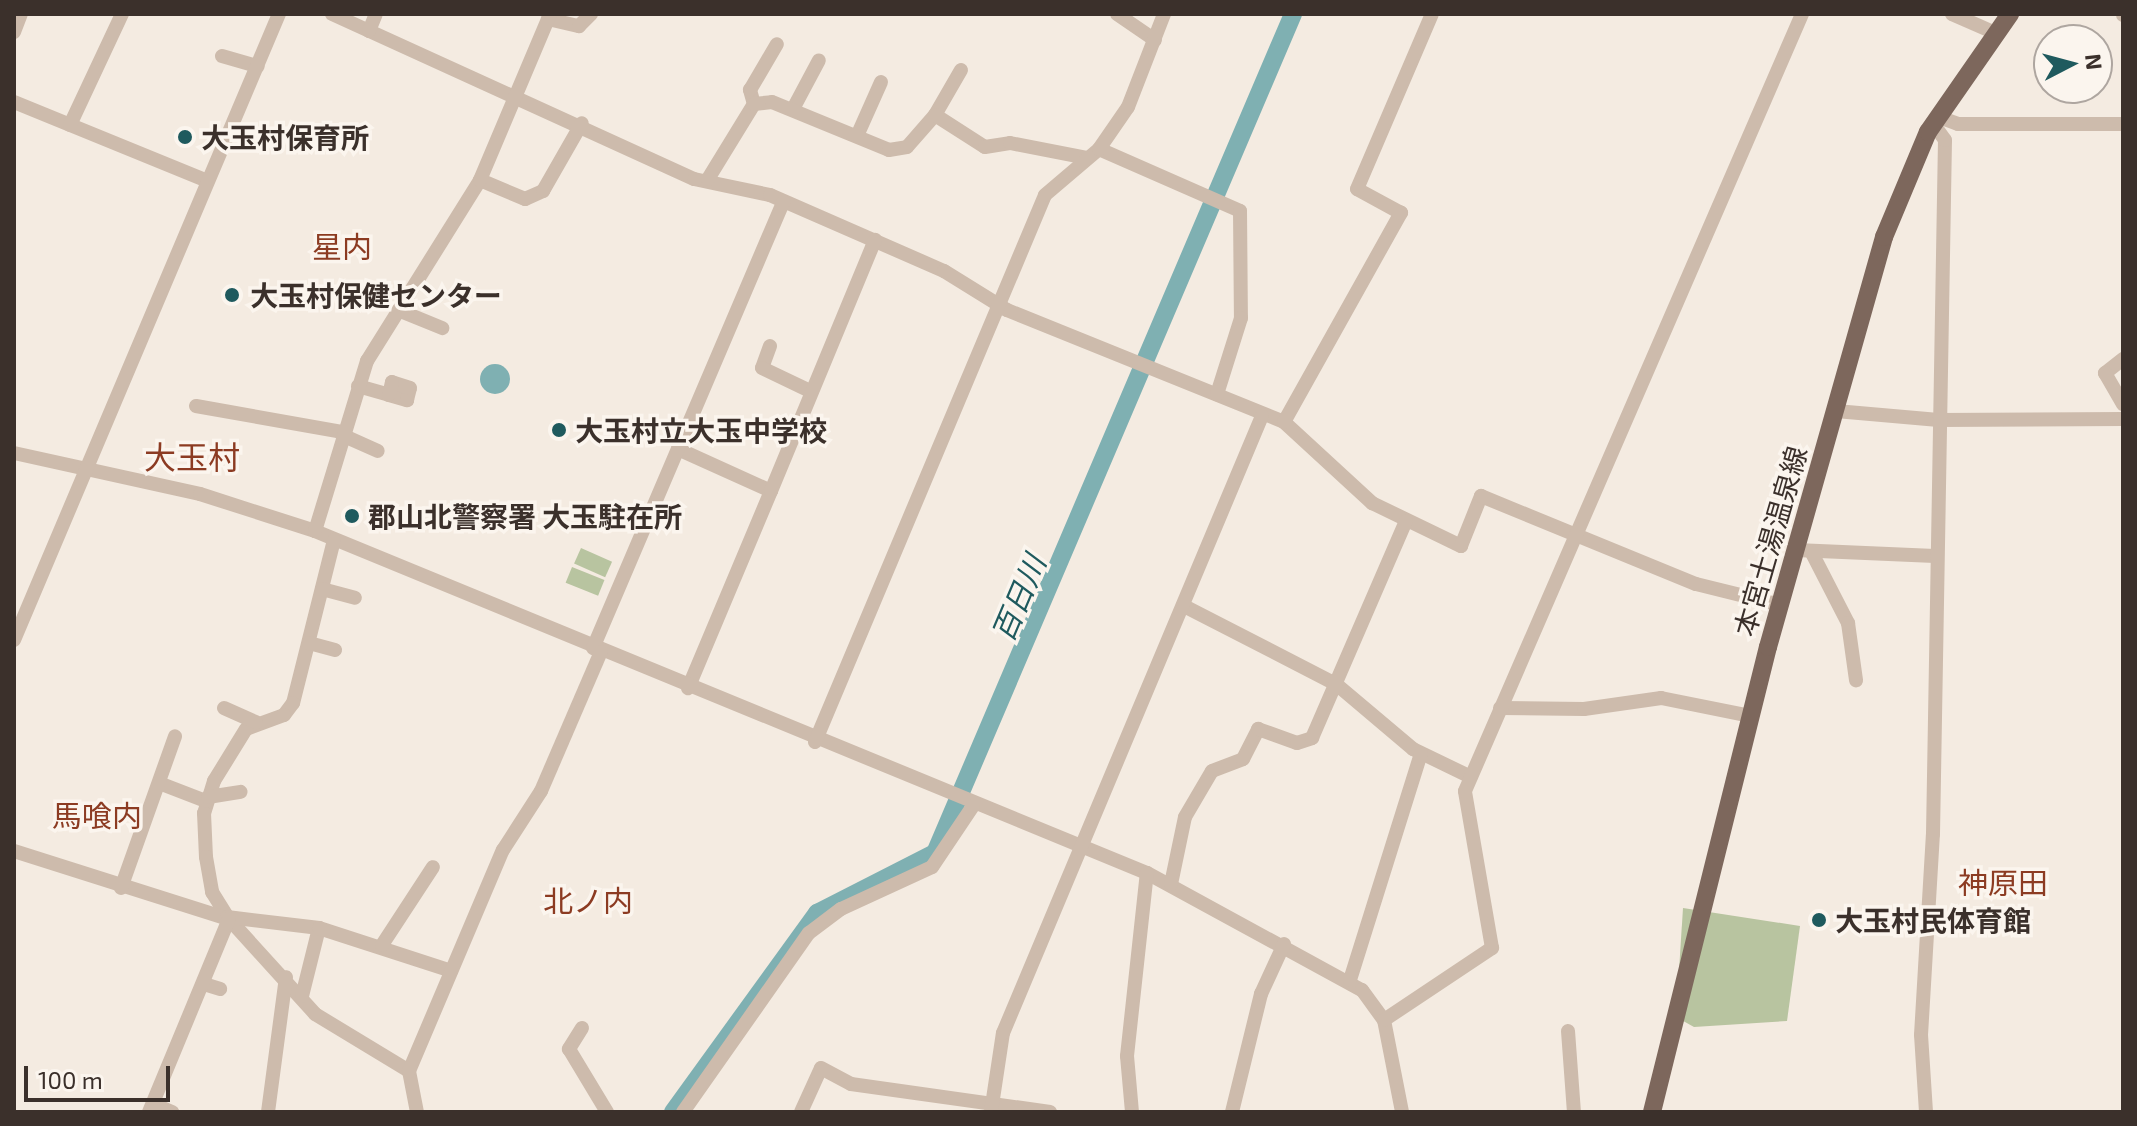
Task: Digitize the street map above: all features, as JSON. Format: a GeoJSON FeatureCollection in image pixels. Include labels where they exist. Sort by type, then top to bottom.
{"type":"FeatureCollection","features":[{"type":"Feature","properties":{"kind":"main road","name":"本宮土湯温泉線"},"geometry":{"type":"LineString","coordinates":[[1652,1112],[1751,716],[1781,605],[1804,552],[1836,411],[1902,182],[1936,121],[2010,14]]}},
{"type":"Feature","properties":{"kind":"street"},"geometry":{"type":"LineString","coordinates":[[14,32],[21,14]]}},
{"type":"Feature","properties":{"kind":"street"},"geometry":{"type":"LineString","coordinates":[[70,125],[122,14]]}},
{"type":"Feature","properties":{"kind":"street"},"geometry":{"type":"LineString","coordinates":[[14,640],[279,14]]}},
{"type":"Feature","properties":{"kind":"street"},"geometry":{"type":"LineString","coordinates":[[332,14],[582,123],[694,179],[708,179],[783,202],[875,240],[999,305],[1217,394],[1262,416],[1284,422],[1347,484],[1406,521],[1461,546],[1481,496],[1696,584],[1781,605]]}},
{"type":"Feature","properties":{"kind":"street"},"geometry":{"type":"LineString","coordinates":[[369,31],[376,14]]}},
{"type":"Feature","properties":{"kind":"street"},"geometry":{"type":"LineString","coordinates":[[315,531],[358,386],[398,310],[480,180],[549,16],[579,26],[591,14]]}},
{"type":"Feature","properties":{"kind":"street"},"geometry":{"type":"LineString","coordinates":[[1117,14],[1155,40]]}},
{"type":"Feature","properties":{"kind":"street"},"geometry":{"type":"LineString","coordinates":[[815,742],[1045,195],[1093,154],[1142,83],[1164,14]]}},
{"type":"Feature","properties":{"kind":"street"},"geometry":{"type":"LineString","coordinates":[[1284,422],[1401,213],[1357,189],[1432,14]]}},
{"type":"Feature","properties":{"kind":"street"},"geometry":{"type":"LineString","coordinates":[[1384,1020],[1418,1005],[1492,948],[1465,791],[1802,14]]}},
{"type":"Feature","properties":{"kind":"street"},"geometry":{"type":"LineString","coordinates":[[1952,14],[1995,33]]}},
{"type":"Feature","properties":{"kind":"street"},"geometry":{"type":"LineString","coordinates":[[708,179],[754,104],[750,90],[777,44]]}},
{"type":"Feature","properties":{"kind":"street"},"geometry":{"type":"LineString","coordinates":[[222,56],[258,66]]}},
{"type":"Feature","properties":{"kind":"street"},"geometry":{"type":"LineString","coordinates":[[793,109],[819,60]]}},
{"type":"Feature","properties":{"kind":"street"},"geometry":{"type":"LineString","coordinates":[[754,104],[793,109],[857,136],[899,149],[935,115],[961,70]]}},
{"type":"Feature","properties":{"kind":"street"},"geometry":{"type":"LineString","coordinates":[[857,136],[881,82]]}},
{"type":"Feature","properties":{"kind":"street"},"geometry":{"type":"LineString","coordinates":[[14,102],[208,181]]}},
{"type":"Feature","properties":{"kind":"street"},"geometry":{"type":"LineString","coordinates":[[935,115],[985,147],[1010,143],[1093,154],[1218,197],[1240,211],[1243,264],[1241,318],[1217,394]]}},
{"type":"Feature","properties":{"kind":"street"},"geometry":{"type":"LineString","coordinates":[[1926,1112],[1921,1035],[1933,834],[1935,556],[1945,140],[1936,121],[2123,124]]}},
{"type":"Feature","properties":{"kind":"street"},"geometry":{"type":"LineString","coordinates":[[480,180],[514,197],[543,191],[582,123]]}},
{"type":"Feature","properties":{"kind":"street"},"geometry":{"type":"LineString","coordinates":[[417,1112],[409,1071],[512,831],[541,791],[678,449],[783,202]]}},
{"type":"Feature","properties":{"kind":"street"},"geometry":{"type":"LineString","coordinates":[[688,688],[875,240]]}},
{"type":"Feature","properties":{"kind":"street"},"geometry":{"type":"LineString","coordinates":[[398,310],[442,328]]}},
{"type":"Feature","properties":{"kind":"street"},"geometry":{"type":"LineString","coordinates":[[770,346],[762,368],[810,391]]}},
{"type":"Feature","properties":{"kind":"street"},"geometry":{"type":"LineString","coordinates":[[2123,359],[2105,373],[2123,404]]}},
{"type":"Feature","properties":{"kind":"street"},"geometry":{"type":"LineString","coordinates":[[358,386],[389,395]]}},
{"type":"Feature","properties":{"kind":"street"},"geometry":{"type":"LineString","coordinates":[[196,406],[342,433],[378,451]]}},
{"type":"Feature","properties":{"kind":"street"},"geometry":{"type":"LineString","coordinates":[[1836,411],[1939,420],[2123,419]]}},
{"type":"Feature","properties":{"kind":"street"},"geometry":{"type":"LineString","coordinates":[[992,1108],[1003,1033],[1262,416]]}},
{"type":"Feature","properties":{"kind":"street"},"geometry":{"type":"LineString","coordinates":[[678,449],[771,491]]}},
{"type":"Feature","properties":{"kind":"street"},"geometry":{"type":"LineString","coordinates":[[14,453],[86,472],[200,494],[315,531],[815,742],[1171,884],[1350,980],[1384,1020],[1402,1112]]}},
{"type":"Feature","properties":{"kind":"street"},"geometry":{"type":"LineString","coordinates":[[1171,884],[1185,817],[1212,771],[1243,759],[1260,728],[1297,743],[1312,738],[1406,521]]}},
{"type":"Feature","properties":{"kind":"street"},"geometry":{"type":"LineString","coordinates":[[224,708],[256,722],[289,712],[334,540]]}},
{"type":"Feature","properties":{"kind":"street"},"geometry":{"type":"LineString","coordinates":[[1804,552],[1935,556]]}},
{"type":"Feature","properties":{"kind":"street"},"geometry":{"type":"LineString","coordinates":[[1804,552],[1848,623],[1856,680]]}},
{"type":"Feature","properties":{"kind":"street"},"geometry":{"type":"LineString","coordinates":[[322,589],[355,598]]}},
{"type":"Feature","properties":{"kind":"street"},"geometry":{"type":"LineString","coordinates":[[1184,606],[1336,684],[1421,754],[1471,777]]}},
{"type":"Feature","properties":{"kind":"street"},"geometry":{"type":"LineString","coordinates":[[309,643],[335,650]]}},
{"type":"Feature","properties":{"kind":"street"},"geometry":{"type":"LineString","coordinates":[[1500,708],[1584,709],[1661,698],[1751,716]]}},
{"type":"Feature","properties":{"kind":"street"},"geometry":{"type":"LineString","coordinates":[[256,722],[207,799],[209,879],[228,918],[329,1025],[409,1071]]}},
{"type":"Feature","properties":{"kind":"street"},"geometry":{"type":"LineString","coordinates":[[121,888],[175,736]]}},
{"type":"Feature","properties":{"kind":"street"},"geometry":{"type":"LineString","coordinates":[[1350,980],[1421,754]]}},
{"type":"Feature","properties":{"kind":"street"},"geometry":{"type":"LineString","coordinates":[[159,783],[207,799],[241,792]]}},
{"type":"Feature","properties":{"kind":"street"},"geometry":{"type":"LineString","coordinates":[[683,1112],[809,933],[841,909],[932,867],[970,804]]}},
{"type":"Feature","properties":{"kind":"street"},"geometry":{"type":"LineString","coordinates":[[14,851],[121,888],[228,918],[319,928],[382,945],[451,971]]}},
{"type":"Feature","properties":{"kind":"street"},"geometry":{"type":"LineString","coordinates":[[382,945],[433,867]]}},
{"type":"Feature","properties":{"kind":"street"},"geometry":{"type":"LineString","coordinates":[[1132,1112],[1127,1056],[1147,873]]}},
{"type":"Feature","properties":{"kind":"street"},"geometry":{"type":"LineString","coordinates":[[172,1112],[151,1108],[204,984],[228,918]]}},
{"type":"Feature","properties":{"kind":"street"},"geometry":{"type":"LineString","coordinates":[[302,996],[319,928]]}},
{"type":"Feature","properties":{"kind":"street"},"geometry":{"type":"LineString","coordinates":[[1232,1112],[1261,994],[1284,944]]}},
{"type":"Feature","properties":{"kind":"street"},"geometry":{"type":"LineString","coordinates":[[268,1112],[286,977]]}},
{"type":"Feature","properties":{"kind":"street"},"geometry":{"type":"LineString","coordinates":[[204,984],[220,989]]}},
{"type":"Feature","properties":{"kind":"street"},"geometry":{"type":"LineString","coordinates":[[582,1028],[569,1049],[607,1112]]}},
{"type":"Feature","properties":{"kind":"street"},"geometry":{"type":"LineString","coordinates":[[1568,1031],[1574,1112]]}},
{"type":"Feature","properties":{"kind":"street"},"geometry":{"type":"LineString","coordinates":[[801,1112],[821,1068],[851,1084],[992,1108],[1050,1112]]}},
{"type":"Feature","properties":{"kind":"green space"},"geometry":{"type":"Polygon","coordinates":[[[581,548],[612,562],[605,577],[574,564],[581,548]]]}},
{"type":"Feature","properties":{"kind":"green space"},"geometry":{"type":"Polygon","coordinates":[[[572,567],[604,580],[598,596],[566,583],[572,567]]]}},
{"type":"Feature","properties":{"kind":"green space"},"geometry":{"type":"Polygon","coordinates":[[[1683,908],[1800,926],[1787,1021],[1694,1027],[1676,1017],[1683,908]]]}},
{"type":"Feature","properties":{"kind":"water"},"geometry":{"type":"Polygon","coordinates":[[[495,364],[506,368],[510,379],[506,390],[495,394],[484,390],[480,379],[484,368],[495,364]]]}},
{"type":"Feature","properties":{"kind":"waterway","name":"百日川"},"geometry":{"type":"LineString","coordinates":[[673,1112],[817,913],[935,853],[1293,14]]}},
{"type":"Feature","properties":{"kind":"place","name":"大玉村保育所"},"geometry":{"type":"Point","coordinates":[185,137]}},
{"type":"Feature","properties":{"kind":"place","name":"大玉村保健センター"},"geometry":{"type":"Point","coordinates":[232,295]}},
{"type":"Feature","properties":{"kind":"place","name":"大玉村立大玉中学校"},"geometry":{"type":"Point","coordinates":[559,430]}},
{"type":"Feature","properties":{"kind":"place","name":"郡山北警察署 大玉駐在所"},"geometry":{"type":"Point","coordinates":[352,516]}},
{"type":"Feature","properties":{"kind":"place","name":"大玉村民体育館"},"geometry":{"type":"Point","coordinates":[1819,920]}},
{"type":"Feature","properties":{"kind":"district","name":"星内"},"geometry":{"type":"Point","coordinates":[342,246]}},
{"type":"Feature","properties":{"kind":"district","name":"大玉村"},"geometry":{"type":"Point","coordinates":[192,456]}},
{"type":"Feature","properties":{"kind":"district","name":"馬喰内"},"geometry":{"type":"Point","coordinates":[97,815]}},
{"type":"Feature","properties":{"kind":"district","name":"神原田"},"geometry":{"type":"Point","coordinates":[2003,882]}},
{"type":"Feature","properties":{"kind":"district","name":"北ノ内"},"geometry":{"type":"Point","coordinates":[588,900]}}]}
